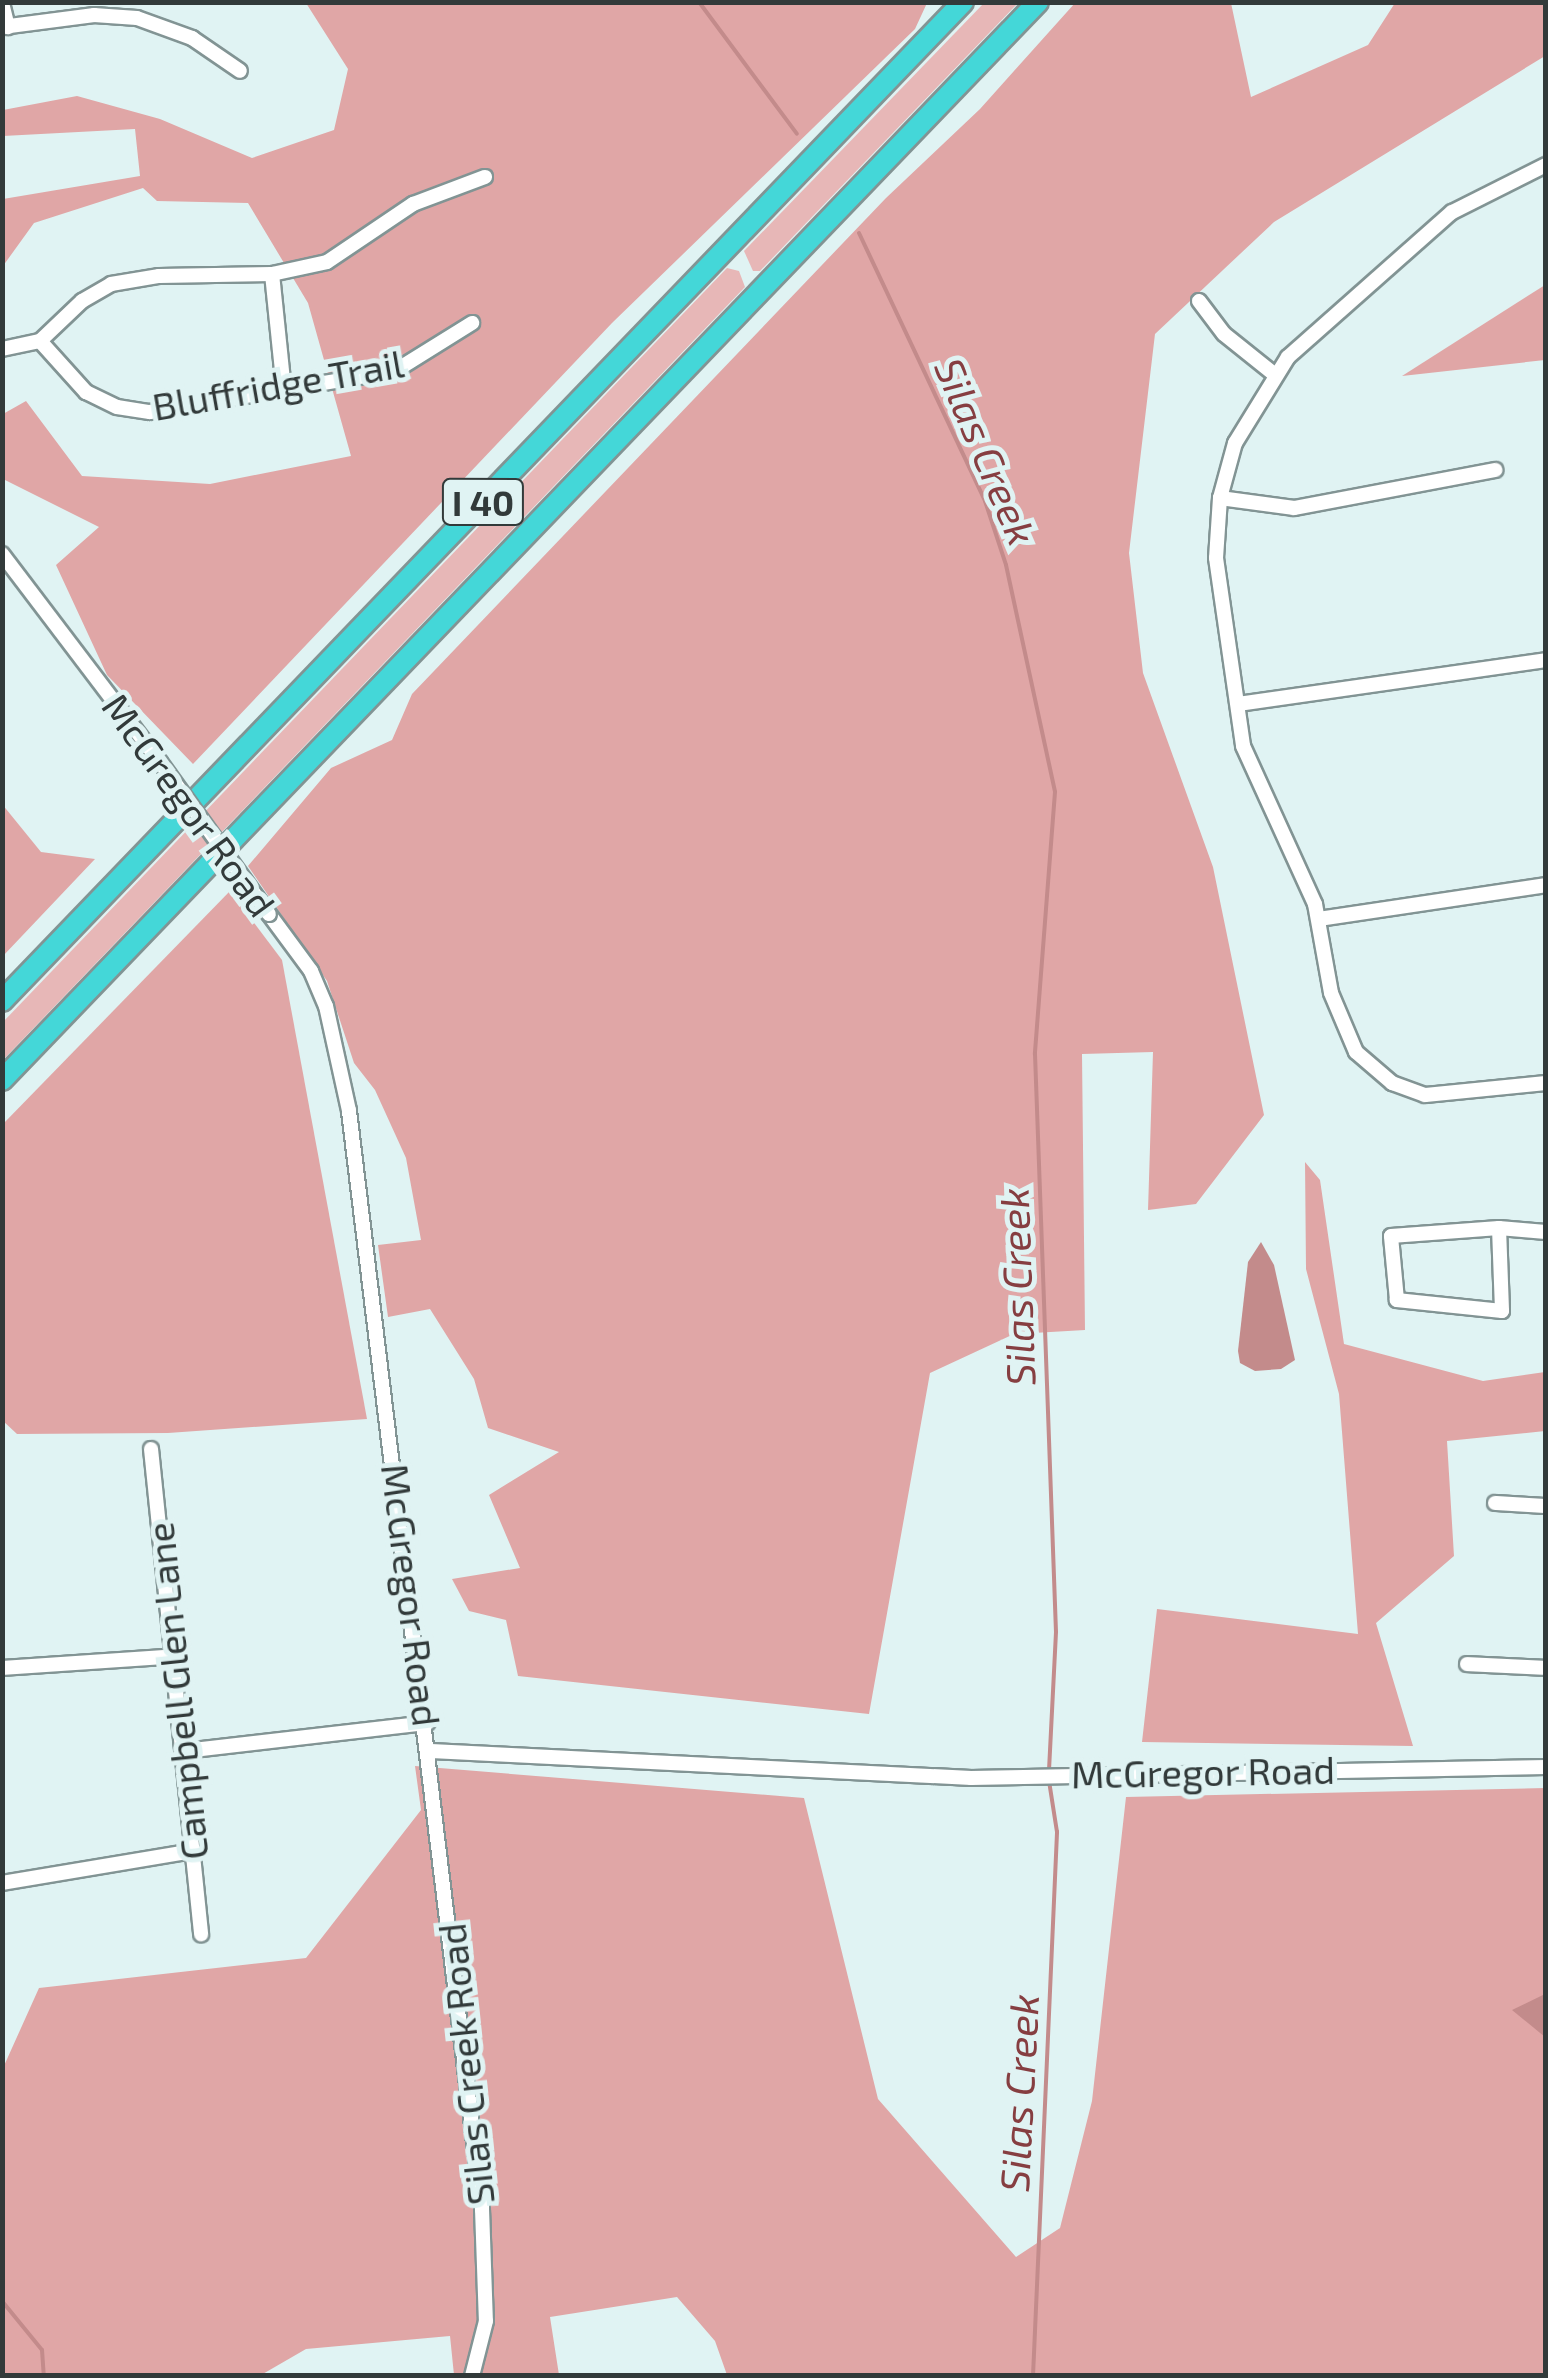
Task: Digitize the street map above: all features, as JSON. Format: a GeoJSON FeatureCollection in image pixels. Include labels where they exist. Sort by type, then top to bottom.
{"type":"FeatureCollection","features":[{"type":"Feature","properties":{"kind":"highway","name":"I 40"},"geometry":{"type":"LineString","coordinates":[[2,1001],[963,2]]}},
{"type":"Feature","properties":{"kind":"highway","name":"I 40"},"geometry":{"type":"LineString","coordinates":[[2,1080],[1038,2]]}},
{"type":"Feature","properties":{"kind":"street"},"geometry":{"type":"LineString","coordinates":[[2,3],[5,27],[94,16],[137,18],[192,38],[240,71]]}},
{"type":"Feature","properties":{"kind":"street"},"geometry":{"type":"LineString","coordinates":[[1546,164],[1476,197],[1424,233],[1274,374],[1246,420],[1220,498],[1218,583],[1243,746],[1319,920],[1338,1016],[1356,1052],[1376,1072],[1438,1096],[1546,1083]]}},
{"type":"Feature","properties":{"kind":"street"},"geometry":{"type":"LineString","coordinates":[[2,349],[40,341],[82,301],[112,284],[159,276],[272,274],[327,262],[413,204],[485,177]]}},
{"type":"Feature","properties":{"kind":"street"},"geometry":{"type":"LineString","coordinates":[[272,274],[284,390]]}},
{"type":"Feature","properties":{"kind":"street"},"geometry":{"type":"LineString","coordinates":[[1199,301],[1224,334],[1274,374]]}},
{"type":"Feature","properties":{"kind":"street","name":"Bluffridge Trail"},"geometry":{"type":"LineString","coordinates":[[40,341],[86,392],[131,410],[175,410],[395,371],[472,323]]}},
{"type":"Feature","properties":{"kind":"street"},"geometry":{"type":"LineString","coordinates":[[1220,498],[1294,508],[1495,470]]}},
{"type":"Feature","properties":{"kind":"street","name":"McGregor Road"},"geometry":{"type":"LineString","coordinates":[[2,554],[160,762],[311,971],[336,1038],[431,1751],[1028,1776],[1546,1767]]}},
{"type":"Feature","properties":{"kind":"street"},"geometry":{"type":"LineString","coordinates":[[1238,704],[1546,660]]}},
{"type":"Feature","properties":{"kind":"street"},"geometry":{"type":"LineString","coordinates":[[1319,920],[1546,885]]}},
{"type":"Feature","properties":{"kind":"street"},"geometry":{"type":"LineString","coordinates":[[1499,1228],[1502,1310],[1397,1300],[1392,1236],[1499,1228],[1546,1232]]}},
{"type":"Feature","properties":{"kind":"street","name":"Campbell Glen Lane"},"geometry":{"type":"LineString","coordinates":[[151,1448],[176,1656],[202,1934]]}},
{"type":"Feature","properties":{"kind":"street"},"geometry":{"type":"LineString","coordinates":[[1495,1502],[1546,1506]]}},
{"type":"Feature","properties":{"kind":"street"},"geometry":{"type":"LineString","coordinates":[[2,1668],[176,1656]]}},
{"type":"Feature","properties":{"kind":"street"},"geometry":{"type":"LineString","coordinates":[[1467,1664],[1546,1668]]}},
{"type":"Feature","properties":{"kind":"street"},"geometry":{"type":"LineString","coordinates":[[185,1751],[427,1722]]}},
{"type":"Feature","properties":{"kind":"street","name":"Silas Creek Road"},"geometry":{"type":"LineString","coordinates":[[431,1751],[483,2223],[486,2321],[472,2376]]}},
{"type":"Feature","properties":{"kind":"street"},"geometry":{"type":"LineString","coordinates":[[2,1882],[194,1850]]}},
{"type":"Feature","properties":{"kind":"shaded area"},"geometry":{"type":"Polygon","coordinates":[[[306,3],[927,3],[915,29],[612,323],[193,764],[107,675],[56,565],[99,527],[3,479],[3,414],[26,401],[82,476],[210,484],[351,456],[308,303],[248,203],[157,201],[143,188],[34,223],[3,266],[3,199],[140,176],[135,129],[3,136],[3,110],[77,96],[160,119],[252,158],[334,130],[348,69],[306,3]]]}},
{"type":"Feature","properties":{"kind":"shaded area"},"geometry":{"type":"Polygon","coordinates":[[[984,3],[1018,3],[760,271],[753,271],[744,251],[984,3]]]}},
{"type":"Feature","properties":{"kind":"shaded area"},"geometry":{"type":"Polygon","coordinates":[[[1075,3],[1231,3],[1251,97],[1368,45],[1395,3],[1545,3],[1545,56],[1274,222],[1155,334],[1129,553],[1143,673],[1213,867],[1264,1115],[1196,1204],[1148,1210],[1153,1052],[1082,1054],[1085,1330],[1014,1334],[930,1373],[869,1714],[518,1676],[506,1620],[469,1611],[452,1579],[520,1568],[489,1495],[559,1452],[488,1428],[474,1379],[430,1309],[388,1317],[378,1245],[421,1240],[406,1158],[375,1090],[354,1063],[327,981],[248,866],[331,768],[392,740],[412,694],[886,198],[980,109],[1075,3]]]}},
{"type":"Feature","properties":{"kind":"shaded area"},"geometry":{"type":"Polygon","coordinates":[[[727,268],[739,271],[745,287],[3,1060],[3,1022],[727,268]]]}},
{"type":"Feature","properties":{"kind":"shaded area"},"geometry":{"type":"Polygon","coordinates":[[[1545,285],[1545,360],[1402,376],[1545,285]]]}},
{"type":"Feature","properties":{"kind":"shaded area"},"geometry":{"type":"Polygon","coordinates":[[[2,804],[41,852],[95,859],[3,956],[2,804]]]}},
{"type":"Feature","properties":{"kind":"shaded area"},"geometry":{"type":"Polygon","coordinates":[[[230,891],[282,960],[367,1419],[168,1433],[17,1434],[2,1420],[3,1124],[230,891]]]}},
{"type":"Feature","properties":{"kind":"shaded area"},"geometry":{"type":"Polygon","coordinates":[[[1305,1162],[1320,1180],[1344,1344],[1483,1381],[1545,1372],[1545,1431],[1447,1441],[1454,1556],[1376,1623],[1413,1746],[1142,1742],[1157,1609],[1358,1634],[1339,1394],[1306,1269],[1305,1162]]]}},
{"type":"Feature","properties":{"kind":"shaded area"},"geometry":{"type":"Polygon","coordinates":[[[1261,1242],[1274,1265],[1295,1360],[1281,1369],[1255,1371],[1240,1363],[1238,1351],[1248,1262],[1261,1242]]]}},
{"type":"Feature","properties":{"kind":"shaded area"},"geometry":{"type":"Polygon","coordinates":[[[415,1766],[804,1798],[878,2099],[1016,2257],[1060,2228],[1092,2101],[1126,1797],[1545,1788],[1545,2375],[727,2375],[715,2341],[677,2297],[550,2317],[559,2375],[454,2375],[450,2336],[306,2349],[261,2375],[3,2376],[3,2068],[39,1988],[306,1958],[421,1810],[415,1766]]]}},
{"type":"Feature","properties":{"kind":"shaded area"},"geometry":{"type":"Polygon","coordinates":[[[1546,1994],[1545,2037],[1512,2010],[1546,1994]]]}},
{"type":"Feature","properties":{"kind":"waterway","name":"Silas Creek"},"geometry":{"type":"LineString","coordinates":[[699,2],[797,134]]}},
{"type":"Feature","properties":{"kind":"waterway","name":"Silas Creek"},"geometry":{"type":"LineString","coordinates":[[859,233],[985,501],[1006,565],[1055,792],[1035,1054],[1056,1632],[1049,1771]]}},
{"type":"Feature","properties":{"kind":"waterway","name":"Silas Creek"},"geometry":{"type":"LineString","coordinates":[[1033,2376],[1057,1832],[1049,1781]]}},
{"type":"Feature","properties":{"kind":"waterway"},"geometry":{"type":"LineString","coordinates":[[2,2301],[42,2350],[44,2376]]}}]}
